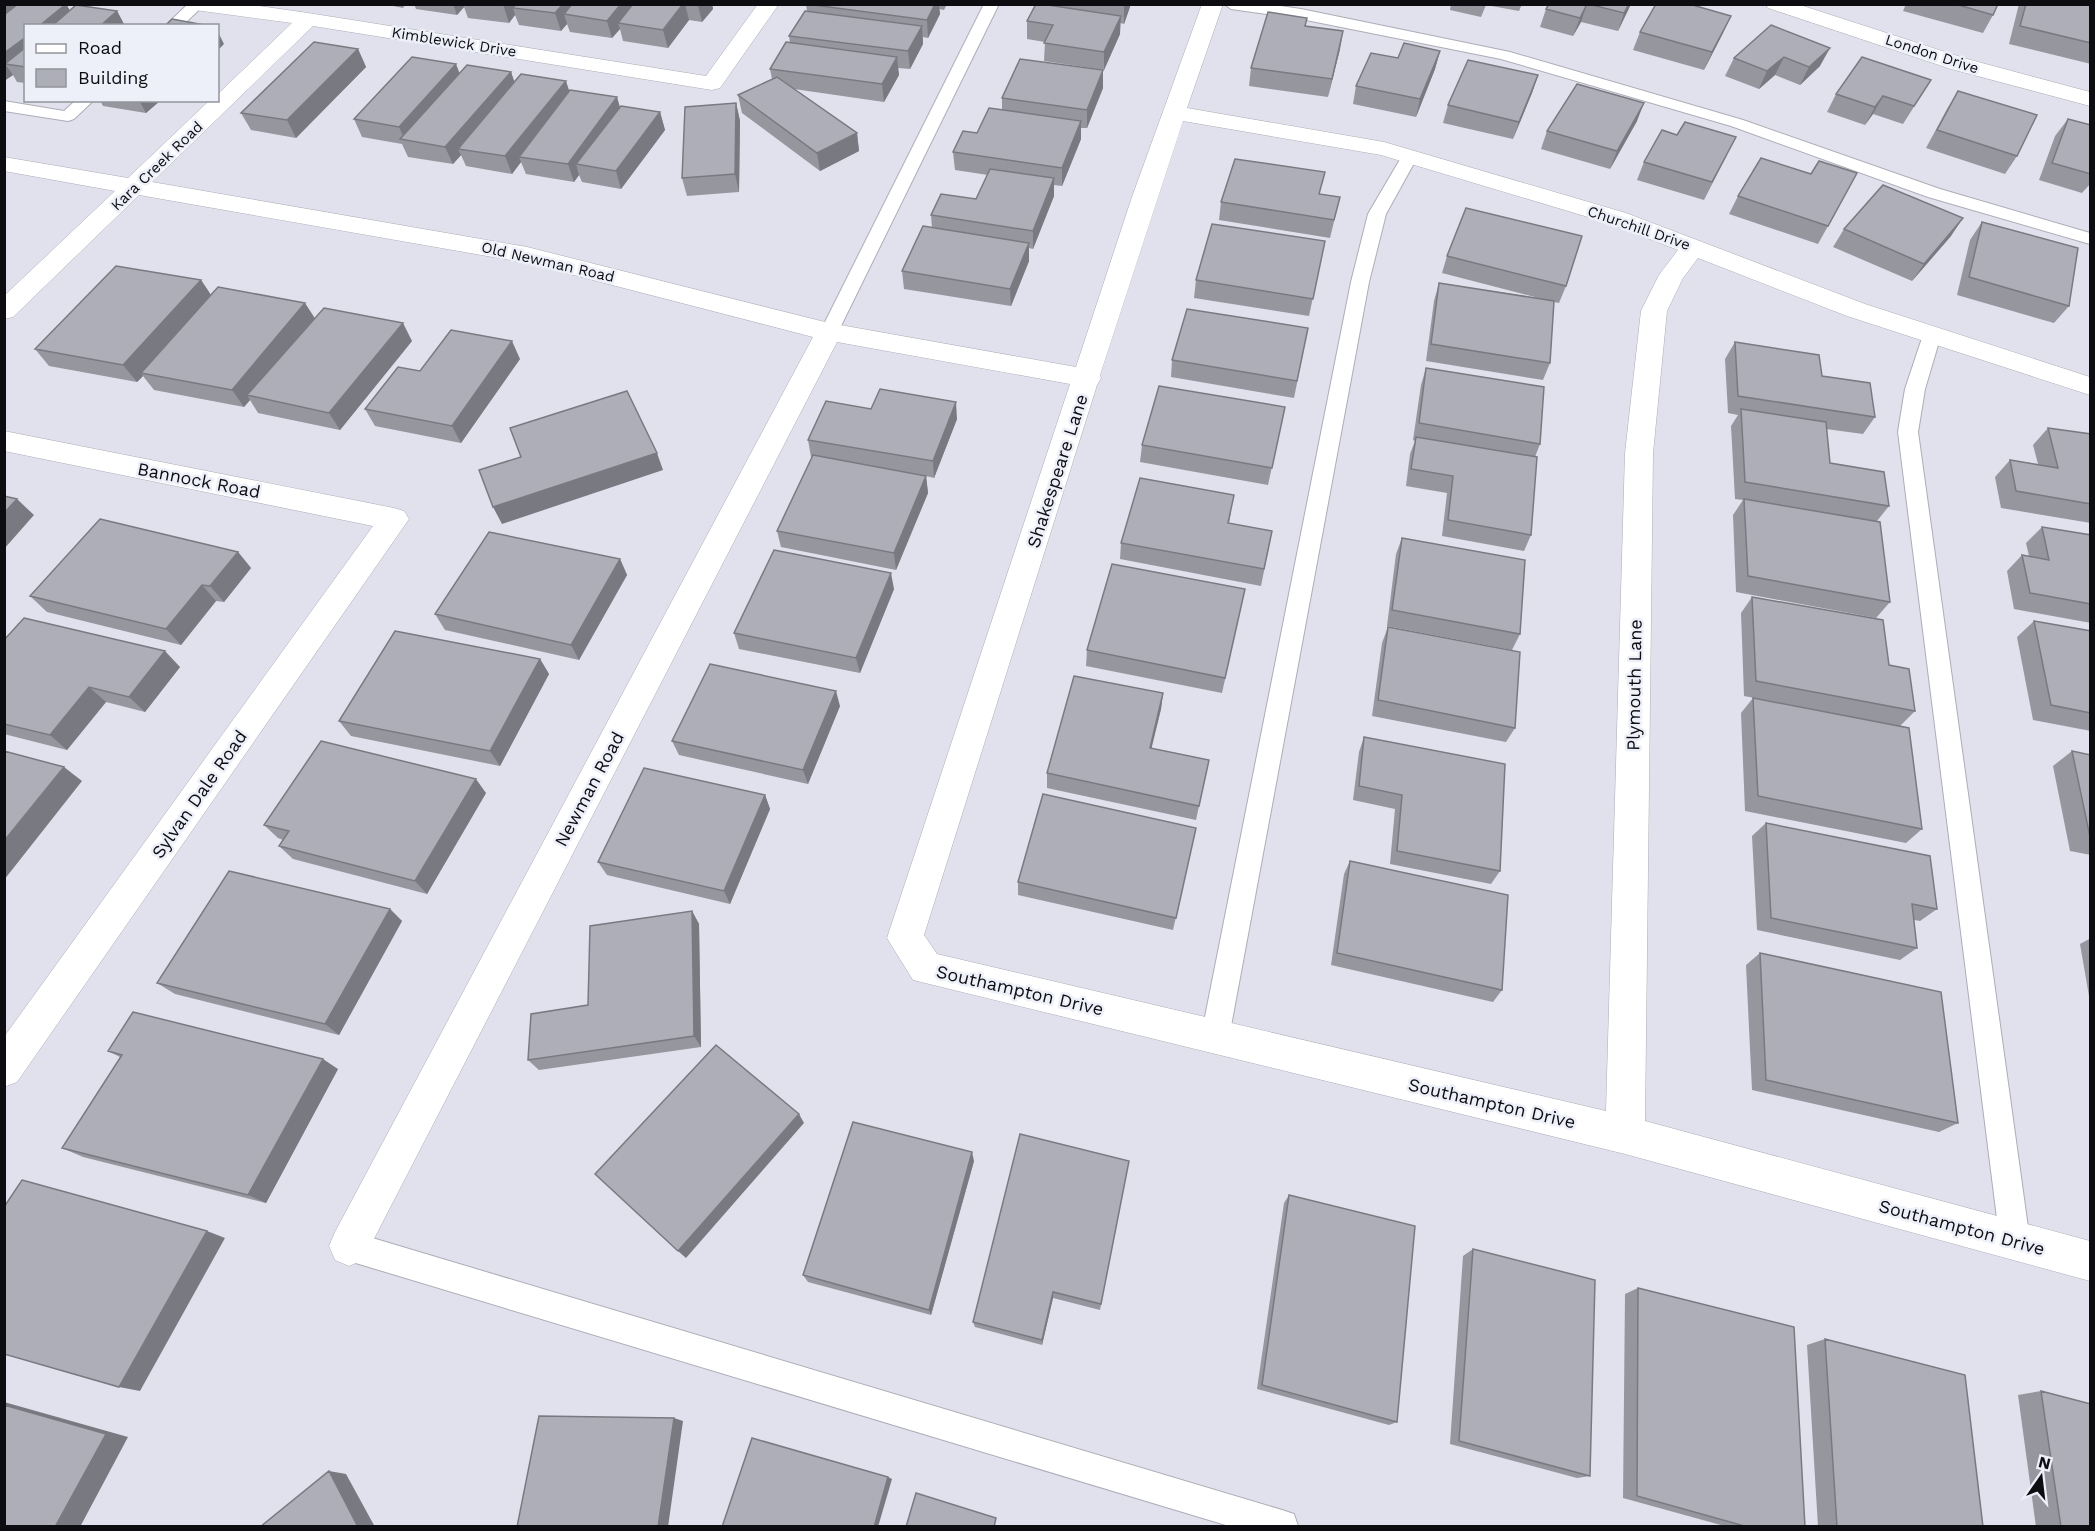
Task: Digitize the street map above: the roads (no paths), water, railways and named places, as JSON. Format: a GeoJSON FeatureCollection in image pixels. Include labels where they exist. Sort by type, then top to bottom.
{"type":"FeatureCollection","features":[{"type":"Feature","properties":{"kind":"street","name":"Kimblewick Drive"},"geometry":{"type":"LineString","coordinates":[[195,5],[308,19],[712,83],[769,4]]}},
{"type":"Feature","properties":{"kind":"street","name":"Shakespeare Lane"},"geometry":{"type":"LineString","coordinates":[[905,938],[1088,378],[1144,197],[1176,113],[1213,4]]}},
{"type":"Feature","properties":{"kind":"street","name":"London Drive"},"geometry":{"type":"LineString","coordinates":[[1775,4],[1959,64],[2091,99]]}},
{"type":"Feature","properties":{"kind":"street","name":"Kara Creek Road"},"geometry":{"type":"LineString","coordinates":[[4,311],[136,187],[308,19]]}},
{"type":"Feature","properties":{"kind":"street","name":"Churchill Drive"},"geometry":{"type":"LineString","coordinates":[[1176,113],[1384,148],[1617,218],[1857,310],[2091,386]]}},
{"type":"Feature","properties":{"kind":"street","name":"Old Newman Road"},"geometry":{"type":"LineString","coordinates":[[4,164],[527,255],[829,332],[1088,378]]}},
{"type":"Feature","properties":{"kind":"street","name":"Plymouth Lane"},"geometry":{"type":"LineString","coordinates":[[1625,1135],[1639,453],[1654,311],[1672,275],[1694,247]]}},
{"type":"Feature","properties":{"kind":"street","name":"Newman Road"},"geometry":{"type":"LineString","coordinates":[[350,1246],[829,332]]}},
{"type":"Feature","properties":{"kind":"street","name":"Bannock Road"},"geometry":{"type":"LineString","coordinates":[[4,441],[394,519]]}},
{"type":"Feature","properties":{"kind":"street","name":"Sylvan Dale Road"},"geometry":{"type":"LineString","coordinates":[[4,1069],[394,519]]}},
{"type":"Feature","properties":{"kind":"street","name":"Southampton Drive"},"geometry":{"type":"LineString","coordinates":[[905,938],[926,968],[1625,1135],[2091,1261]]}},
{"type":"Feature","properties":{"kind":"lane"},"geometry":{"type":"LineString","coordinates":[[829,332],[992,4]]}},
{"type":"Feature","properties":{"kind":"lane"},"geometry":{"type":"LineString","coordinates":[[1231,4],[1312,16],[1515,58],[1737,123],[1934,193],[2091,239]]}},
{"type":"Feature","properties":{"kind":"lane"},"geometry":{"type":"LineString","coordinates":[[174,24],[195,5]]}},
{"type":"Feature","properties":{"kind":"lane"},"geometry":{"type":"LineString","coordinates":[[4,106],[68,116],[84,102]]}},
{"type":"Feature","properties":{"kind":"lane"},"geometry":{"type":"LineString","coordinates":[[1215,1037],[1360,282],[1377,214],[1410,156]]}},
{"type":"Feature","properties":{"kind":"lane"},"geometry":{"type":"LineString","coordinates":[[1932,335],[1915,389],[1908,432],[2015,1242]]}},
{"type":"Feature","properties":{"kind":"lane"},"geometry":{"type":"LineString","coordinates":[[350,1246],[1282,1527]]}}]}
